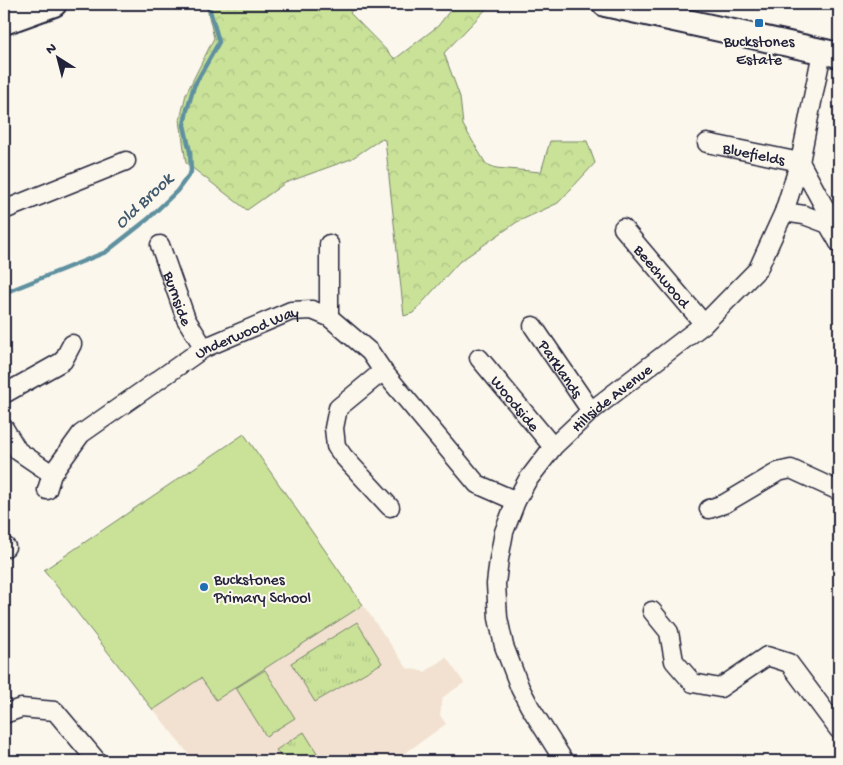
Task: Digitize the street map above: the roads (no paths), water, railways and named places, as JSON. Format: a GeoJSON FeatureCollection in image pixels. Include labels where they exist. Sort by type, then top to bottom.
{"type":"FeatureCollection","features":[{"type":"Feature","properties":{"kind":"main road"},"geometry":{"type":"LineString","coordinates":[[4,22],[54,4]]}},
{"type":"Feature","properties":{"kind":"main road"},"geometry":{"type":"LineString","coordinates":[[605,4],[831,54]]}},
{"type":"Feature","properties":{"kind":"street","name":"Hillside Avenue"},"geometry":{"type":"LineString","coordinates":[[564,761],[520,688],[504,646],[498,618],[496,584],[499,559],[504,532],[516,500],[527,481],[553,447],[591,411],[704,324],[758,269],[784,212],[831,54]]}},
{"type":"Feature","properties":{"kind":"street","name":"Bluefields"},"geometry":{"type":"LineString","coordinates":[[706,143],[800,162]]}},
{"type":"Feature","properties":{"kind":"street"},"geometry":{"type":"LineString","coordinates":[[4,209],[126,161]]}},
{"type":"Feature","properties":{"kind":"street"},"geometry":{"type":"LineString","coordinates":[[800,162],[826,210],[828,224],[839,243]]}},
{"type":"Feature","properties":{"kind":"street"},"geometry":{"type":"LineString","coordinates":[[784,212],[804,215],[828,224]]}},
{"type":"Feature","properties":{"kind":"street","name":"Beechwood"},"geometry":{"type":"LineString","coordinates":[[623,228],[704,324]]}},
{"type":"Feature","properties":{"kind":"street"},"geometry":{"type":"LineString","coordinates":[[329,244],[329,316]]}},
{"type":"Feature","properties":{"kind":"street","name":"Burnside"},"geometry":{"type":"LineString","coordinates":[[160,245],[186,319],[204,348]]}},
{"type":"Feature","properties":{"kind":"street","name":"Underwood Way"},"geometry":{"type":"LineString","coordinates":[[4,428],[18,451],[50,482],[81,434],[204,348],[291,311],[312,310],[329,316],[370,352],[383,371],[477,484],[516,500]]}},
{"type":"Feature","properties":{"kind":"street","name":"Parklands"},"geometry":{"type":"LineString","coordinates":[[533,326],[591,411]]}},
{"type":"Feature","properties":{"kind":"street"},"geometry":{"type":"LineString","coordinates":[[4,394],[63,361],[72,344]]}},
{"type":"Feature","properties":{"kind":"street","name":"Woodside"},"geometry":{"type":"LineString","coordinates":[[479,358],[553,447]]}},
{"type":"Feature","properties":{"kind":"street"},"geometry":{"type":"LineString","coordinates":[[383,371],[338,408],[334,428],[336,446],[343,456],[390,507]]}},
{"type":"Feature","properties":{"kind":"street"},"geometry":{"type":"LineString","coordinates":[[709,509],[724,504],[778,472],[791,469],[839,491]]}},
{"type":"Feature","properties":{"kind":"street"},"geometry":{"type":"LineString","coordinates":[[652,611],[670,632],[674,661],[693,683],[720,688],[768,656],[789,663],[839,730]]}},
{"type":"Feature","properties":{"kind":"street"},"geometry":{"type":"LineString","coordinates":[[4,714],[21,708],[55,711],[97,761]]}},
{"type":"Feature","properties":{"kind":"waterway","name":"Old Brook"},"geometry":{"type":"LineString","coordinates":[[4,293],[106,252],[148,219],[177,191],[191,172],[190,152],[184,125],[187,110],[194,86],[219,42],[208,4]]}},
{"type":"Feature","properties":{"kind":"place","name":"Buckstones Estate"},"geometry":{"type":"Point","coordinates":[759,23]}},
{"type":"Feature","properties":{"kind":"place","name":"Buckstones Primary School"},"geometry":{"type":"Point","coordinates":[204,587]}}]}
